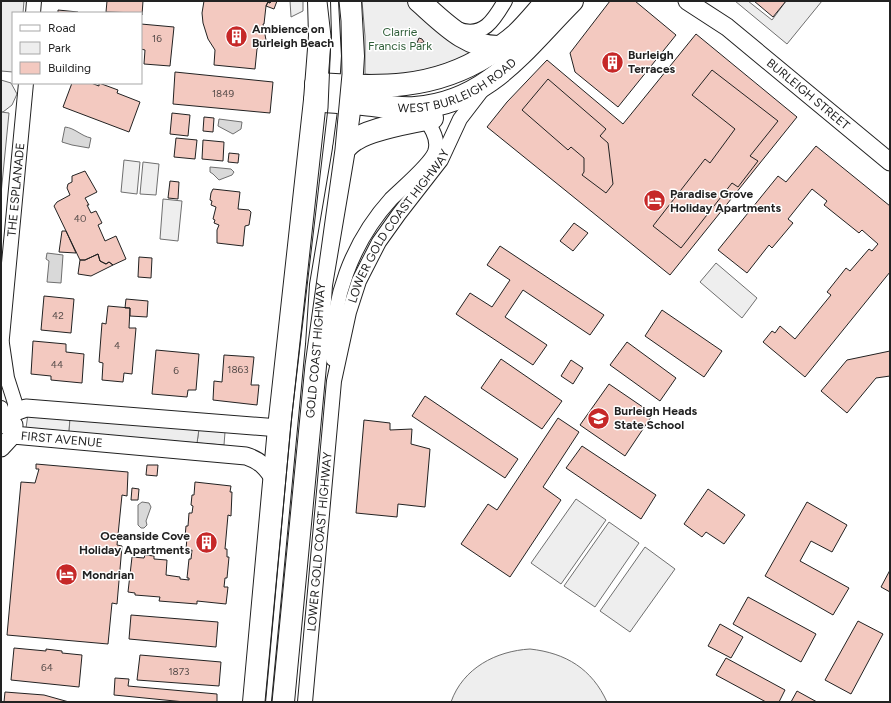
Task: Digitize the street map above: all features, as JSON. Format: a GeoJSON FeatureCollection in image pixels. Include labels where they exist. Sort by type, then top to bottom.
{"type":"FeatureCollection","features":[{"type":"Feature","properties":{"kind":"main road"},"geometry":{"type":"LineString","coordinates":[[254,702],[279,428],[316,92],[320,36],[319,1]]}},
{"type":"Feature","properties":{"kind":"main road","name":"GOLD COAST HIGHWAY"},"geometry":{"type":"LineString","coordinates":[[283,702],[317,345],[321,284],[344,149],[350,95],[353,56],[350,1]]}},
{"type":"Feature","properties":{"kind":"main road"},"geometry":{"type":"LineString","coordinates":[[419,1],[442,21],[473,43],[487,47],[500,47]]}},
{"type":"Feature","properties":{"kind":"main road","name":"WEST BURLEIGH ROAD"},"geometry":{"type":"LineString","coordinates":[[350,95],[432,80],[470,65],[500,47],[519,32],[547,1]]}},
{"type":"Feature","properties":{"kind":"main road","name":"WEST BURLEIGH ROAD"},"geometry":{"type":"LineString","coordinates":[[316,92],[350,95],[421,114],[441,115],[458,107],[520,57],[572,1]]}},
{"type":"Feature","properties":{"kind":"main road"},"geometry":{"type":"LineString","coordinates":[[344,149],[356,139],[421,114]]}},
{"type":"Feature","properties":{"kind":"street"},"geometry":{"type":"LineString","coordinates":[[33,12],[34,1]]}},
{"type":"Feature","properties":{"kind":"street"},"geometry":{"type":"LineString","coordinates":[[442,21],[461,30],[477,30],[487,26],[493,20],[505,1]]}},
{"type":"Feature","properties":{"kind":"street","name":"BURLEIGH STREET"},"geometry":{"type":"LineString","coordinates":[[687,1],[727,27]]}},
{"type":"Feature","properties":{"kind":"street","name":"BURLEIGH STREET"},"geometry":{"type":"LineString","coordinates":[[701,1],[727,27],[890,162]]}},
{"type":"Feature","properties":{"kind":"street","name":"LOWER GOLD COAST HIGHWAY"},"geometry":{"type":"LineString","coordinates":[[334,381],[332,345],[338,300],[351,262],[364,237],[387,204],[448,149],[460,119],[488,83]]}},
{"type":"Feature","properties":{"kind":"street","name":"THE ESPLANADE"},"geometry":{"type":"LineString","coordinates":[[7,420],[15,403],[7,378],[2,346],[26,84]]}},
{"type":"Feature","properties":{"kind":"street","name":"LOWER GOLD COAST HIGHWAY"},"geometry":{"type":"LineString","coordinates":[[305,702],[334,381],[349,312],[365,267],[385,233],[435,161],[436,141],[432,131],[421,114]]}},
{"type":"Feature","properties":{"kind":"street"},"geometry":{"type":"LineString","coordinates":[[364,237],[377,232],[385,233]]}},
{"type":"Feature","properties":{"kind":"street","name":"FIRST AVENUE"},"geometry":{"type":"LineString","coordinates":[[7,420],[26,408],[279,428]]}},
{"type":"Feature","properties":{"kind":"street"},"geometry":{"type":"LineString","coordinates":[[1,448],[7,420]]}},
{"type":"Feature","properties":{"kind":"street","name":"FIRST AVENUE"},"geometry":{"type":"LineString","coordinates":[[7,420],[246,456],[265,466],[275,481]]}},
{"type":"Feature","properties":{"kind":"green space"},"geometry":{"type":"Polygon","coordinates":[[[290,1],[303,1],[303,11],[291,17],[290,1]]]}},
{"type":"Feature","properties":{"kind":"green space","name":"Clarrie Francis Park"},"geometry":{"type":"Polygon","coordinates":[[[362,1],[409,1],[472,53],[446,64],[420,71],[393,75],[365,74],[365,36],[362,1]]]}},
{"type":"Feature","properties":{"kind":"green space"},"geometry":{"type":"Polygon","coordinates":[[[1,80],[11,83],[17,94],[12,105],[3,112],[1,112],[1,80]]]}},
{"type":"Feature","properties":{"kind":"green space"},"geometry":{"type":"Polygon","coordinates":[[[124,160],[140,162],[137,194],[121,192],[124,160]]]}},
{"type":"Feature","properties":{"kind":"green space"},"geometry":{"type":"Polygon","coordinates":[[[143,162],[159,164],[156,195],[140,194],[143,162]]]}},
{"type":"Feature","properties":{"kind":"green space"},"geometry":{"type":"Polygon","coordinates":[[[163,199],[182,201],[178,241],[160,239],[163,199]]]}},
{"type":"Feature","properties":{"kind":"green space"},"geometry":{"type":"Polygon","coordinates":[[[716,263],[757,298],[742,318],[700,282],[716,263]]]}},
{"type":"Feature","properties":{"kind":"green space"},"geometry":{"type":"Polygon","coordinates":[[[28,414],[70,418],[69,432],[26,428],[28,414]]]}},
{"type":"Feature","properties":{"kind":"green space"},"geometry":{"type":"Polygon","coordinates":[[[199,429],[225,432],[224,445],[197,443],[199,429]]]}},
{"type":"Feature","properties":{"kind":"green space"},"geometry":{"type":"Polygon","coordinates":[[[576,499],[606,520],[561,584],[531,563],[576,499]]]}},
{"type":"Feature","properties":{"kind":"green space"},"geometry":{"type":"Polygon","coordinates":[[[609,522],[639,543],[595,607],[564,586],[609,522]]]}},
{"type":"Feature","properties":{"kind":"green space"},"geometry":{"type":"Polygon","coordinates":[[[645,547],[675,569],[630,632],[600,611],[645,547]]]}},
{"type":"Feature","properties":{"kind":"green space"},"geometry":{"type":"Polygon","coordinates":[[[530,649],[555,654],[576,665],[594,680],[607,702],[451,702],[456,690],[464,680],[472,671],[482,664],[505,653],[530,649]]]}},
{"type":"Feature","properties":{"kind":"shaded area"},"geometry":{"type":"Polygon","coordinates":[[[1,1],[24,1],[23,12],[12,12],[12,72],[1,71],[1,1]]]}},
{"type":"Feature","properties":{"kind":"shaded area"},"geometry":{"type":"Polygon","coordinates":[[[735,1],[748,1],[772,20],[786,1],[822,1],[787,44],[735,1]]]}},
{"type":"Feature","properties":{"kind":"shaded area"},"geometry":{"type":"Polygon","coordinates":[[[1,112],[9,113],[1,194],[1,112]]]}},
{"type":"Feature","properties":{"kind":"shaded area"},"geometry":{"type":"Polygon","coordinates":[[[219,119],[242,122],[241,129],[233,134],[218,126],[219,119]]]}},
{"type":"Feature","properties":{"kind":"shaded area"},"geometry":{"type":"Polygon","coordinates":[[[65,127],[91,138],[89,148],[62,142],[65,127]]]}},
{"type":"Feature","properties":{"kind":"shaded area"},"geometry":{"type":"Polygon","coordinates":[[[210,167],[231,169],[234,172],[232,175],[219,180],[210,172],[210,167]]]}},
{"type":"Feature","properties":{"kind":"shaded area"},"geometry":{"type":"Polygon","coordinates":[[[47,253],[63,255],[61,283],[47,282],[49,261],[46,259],[47,253]]]}},
{"type":"Feature","properties":{"kind":"shaded area"},"geometry":{"type":"Polygon","coordinates":[[[70,418],[199,429],[197,443],[69,432],[70,418]]]}},
{"type":"Feature","properties":{"kind":"shaded area"},"geometry":{"type":"Polygon","coordinates":[[[142,502],[149,503],[151,507],[146,521],[147,525],[144,528],[141,528],[138,525],[138,505],[142,502]]]}},
{"type":"Feature","properties":{"kind":"building"},"geometry":{"type":"Polygon","coordinates":[[[107,1],[143,1],[142,15],[142,12],[106,12],[107,1]]]}},
{"type":"Feature","properties":{"kind":"building","name":"Ambience on Burleigh Beach"},"geometry":{"type":"Polygon","coordinates":[[[204,1],[271,1],[270,3],[268,2],[266,6],[263,24],[266,40],[257,49],[255,69],[214,65],[215,50],[208,39],[203,23],[202,13],[204,1]]]}},
{"type":"Feature","properties":{"kind":"building"},"geometry":{"type":"Polygon","coordinates":[[[271,1],[277,1],[274,9],[266,6],[268,2],[270,3],[271,1]]]}},
{"type":"Feature","properties":{"kind":"building","name":"Burleigh Terraces"},"geometry":{"type":"Polygon","coordinates":[[[610,1],[635,1],[676,35],[618,107],[575,72],[570,53],[610,1]]]}},
{"type":"Feature","properties":{"kind":"building"},"geometry":{"type":"Polygon","coordinates":[[[754,1],[786,1],[773,17],[754,1]]]}},
{"type":"Feature","properties":{"kind":"building"},"geometry":{"type":"Polygon","coordinates":[[[58,10],[78,12],[58,12],[58,10]]]}},
{"type":"Feature","properties":{"kind":"building"},"geometry":{"type":"Polygon","coordinates":[[[142,24],[174,27],[170,66],[144,64],[145,50],[142,49],[142,24]]]}},
{"type":"Feature","properties":{"kind":"building","name":"Paradise Grove Holiday Apartments"},"geometry":{"type":"Polygon","coordinates":[[[696,34],[797,117],[670,275],[487,127],[507,102],[547,60],[623,124],[696,34]]]}},
{"type":"Feature","properties":{"kind":"building"},"geometry":{"type":"Polygon","coordinates":[[[419,38],[422,39],[424,42],[417,43],[419,38]]]}},
{"type":"Feature","properties":{"kind":"building"},"geometry":{"type":"Polygon","coordinates":[[[712,70],[778,121],[750,156],[758,161],[738,187],[732,183],[681,248],[653,226],[705,159],[710,163],[735,129],[692,95],[712,70]]]}},
{"type":"Feature","properties":{"kind":"building"},"geometry":{"type":"Polygon","coordinates":[[[175,72],[273,82],[270,113],[173,104],[175,72]]]}},
{"type":"Feature","properties":{"kind":"building"},"geometry":{"type":"Polygon","coordinates":[[[548,79],[606,129],[600,136],[608,143],[613,184],[606,193],[582,175],[584,172],[584,158],[571,147],[568,150],[522,110],[548,79]]]}},
{"type":"Feature","properties":{"kind":"building"},"geometry":{"type":"Polygon","coordinates":[[[72,84],[94,84],[99,86],[99,84],[102,84],[118,90],[117,93],[140,102],[129,132],[63,107],[72,84]]]}},
{"type":"Feature","properties":{"kind":"building"},"geometry":{"type":"Polygon","coordinates":[[[172,113],[190,115],[188,136],[170,134],[172,113]]]}},
{"type":"Feature","properties":{"kind":"building"},"geometry":{"type":"Polygon","coordinates":[[[204,117],[214,118],[213,132],[203,131],[204,117]]]}},
{"type":"Feature","properties":{"kind":"building"},"geometry":{"type":"Polygon","coordinates":[[[176,138],[197,140],[195,159],[174,157],[176,138]]]}},
{"type":"Feature","properties":{"kind":"building"},"geometry":{"type":"Polygon","coordinates":[[[203,140],[224,142],[223,161],[202,159],[203,140]]]}},
{"type":"Feature","properties":{"kind":"building"},"geometry":{"type":"Polygon","coordinates":[[[816,146],[890,206],[890,272],[805,377],[763,342],[772,331],[775,333],[780,326],[795,339],[831,295],[827,292],[846,268],[850,271],[869,249],[872,251],[878,244],[862,230],[859,233],[824,205],[827,201],[812,189],[788,219],[793,223],[772,248],[769,245],[747,273],[718,250],[778,176],[786,182],[816,146]]]}},
{"type":"Feature","properties":{"kind":"building"},"geometry":{"type":"Polygon","coordinates":[[[229,153],[239,154],[238,163],[228,162],[229,153]]]}},
{"type":"Feature","properties":{"kind":"building"},"geometry":{"type":"Polygon","coordinates":[[[85,171],[97,192],[85,198],[89,205],[87,205],[91,213],[96,211],[102,223],[98,225],[105,241],[116,236],[126,259],[113,265],[109,262],[106,264],[100,261],[98,254],[85,260],[80,260],[54,206],[57,202],[70,195],[67,188],[68,184],[72,182],[72,176],[85,171]]]}},
{"type":"Feature","properties":{"kind":"building"},"geometry":{"type":"Polygon","coordinates":[[[170,181],[179,182],[178,199],[168,198],[170,181]]]}},
{"type":"Feature","properties":{"kind":"building"},"geometry":{"type":"Polygon","coordinates":[[[213,189],[240,192],[238,209],[249,210],[251,212],[249,225],[245,226],[243,246],[217,243],[217,230],[219,225],[214,223],[215,220],[213,219],[216,207],[211,205],[212,201],[210,200],[213,189]]]}},
{"type":"Feature","properties":{"kind":"building"},"geometry":{"type":"Polygon","coordinates":[[[574,223],[588,233],[573,251],[560,241],[574,223]]]}},
{"type":"Feature","properties":{"kind":"building"},"geometry":{"type":"Polygon","coordinates":[[[62,231],[66,231],[76,253],[59,252],[62,231]]]}},
{"type":"Feature","properties":{"kind":"building"},"geometry":{"type":"Polygon","coordinates":[[[500,246],[604,315],[590,335],[523,290],[505,317],[547,345],[533,365],[456,314],[470,293],[492,307],[510,280],[487,265],[500,246]]]}},
{"type":"Feature","properties":{"kind":"building"},"geometry":{"type":"Polygon","coordinates":[[[98,254],[100,261],[106,264],[109,262],[113,265],[91,276],[78,274],[80,260],[85,260],[98,254]]]}},
{"type":"Feature","properties":{"kind":"building"},"geometry":{"type":"Polygon","coordinates":[[[139,257],[152,258],[151,278],[138,277],[139,257]]]}},
{"type":"Feature","properties":{"kind":"building"},"geometry":{"type":"Polygon","coordinates":[[[44,296],[74,299],[71,333],[41,330],[44,296]]]}},
{"type":"Feature","properties":{"kind":"building"},"geometry":{"type":"Polygon","coordinates":[[[126,299],[148,301],[147,317],[130,316],[130,308],[125,308],[126,299]]]}},
{"type":"Feature","properties":{"kind":"building"},"geometry":{"type":"Polygon","coordinates":[[[108,306],[130,308],[129,328],[136,328],[132,374],[124,373],[123,382],[102,380],[103,363],[99,362],[102,323],[106,324],[108,306]]]}},
{"type":"Feature","properties":{"kind":"building"},"geometry":{"type":"Polygon","coordinates":[[[662,310],[722,351],[704,377],[645,336],[662,310]]]}},
{"type":"Feature","properties":{"kind":"building"},"geometry":{"type":"Polygon","coordinates":[[[33,341],[66,344],[66,352],[84,354],[82,383],[51,380],[51,376],[31,374],[33,341]]]}},
{"type":"Feature","properties":{"kind":"building"},"geometry":{"type":"Polygon","coordinates":[[[627,342],[676,378],[660,401],[610,365],[627,342]]]}},
{"type":"Feature","properties":{"kind":"building"},"geometry":{"type":"Polygon","coordinates":[[[156,350],[199,354],[196,390],[188,390],[187,397],[152,394],[156,350]]]}},
{"type":"Feature","properties":{"kind":"building"},"geometry":{"type":"Polygon","coordinates":[[[890,351],[890,376],[876,378],[847,413],[821,391],[847,360],[890,351]]]}},
{"type":"Feature","properties":{"kind":"building"},"geometry":{"type":"Polygon","coordinates":[[[224,355],[254,357],[251,385],[259,385],[257,405],[213,400],[214,381],[222,382],[224,355]]]}},
{"type":"Feature","properties":{"kind":"building"},"geometry":{"type":"Polygon","coordinates":[[[501,359],[562,401],[542,429],[481,388],[501,359]]]}},
{"type":"Feature","properties":{"kind":"building"},"geometry":{"type":"Polygon","coordinates":[[[571,360],[583,368],[573,384],[561,376],[571,360]]]}},
{"type":"Feature","properties":{"kind":"building"},"geometry":{"type":"Polygon","coordinates":[[[609,384],[653,414],[625,456],[580,425],[609,384]]]}},
{"type":"Feature","properties":{"kind":"building"},"geometry":{"type":"Polygon","coordinates":[[[425,396],[518,459],[505,478],[412,416],[425,396]]]}},
{"type":"Feature","properties":{"kind":"building"},"geometry":{"type":"Polygon","coordinates":[[[558,418],[579,432],[543,487],[561,500],[510,577],[461,544],[488,504],[497,510],[558,418]]]}},
{"type":"Feature","properties":{"kind":"building"},"geometry":{"type":"Polygon","coordinates":[[[364,420],[390,423],[390,430],[412,429],[411,444],[430,449],[425,507],[398,504],[397,517],[356,513],[364,420]]]}},
{"type":"Feature","properties":{"kind":"building"},"geometry":{"type":"Polygon","coordinates":[[[582,446],[656,495],[641,519],[566,468],[582,446]]]}},
{"type":"Feature","properties":{"kind":"building","name":"Mondrian"},"geometry":{"type":"Polygon","coordinates":[[[36,464],[128,472],[127,496],[122,495],[117,545],[122,546],[117,604],[112,603],[108,644],[7,635],[21,482],[35,483],[39,469],[36,469],[36,464]]]}},
{"type":"Feature","properties":{"kind":"building"},"geometry":{"type":"Polygon","coordinates":[[[147,465],[158,465],[157,476],[146,475],[147,465]]]}},
{"type":"Feature","properties":{"kind":"building","name":"Oceanside Cove Holiday Apartments"},"geometry":{"type":"Polygon","coordinates":[[[195,482],[231,486],[231,516],[228,515],[225,549],[227,549],[227,557],[229,557],[227,578],[225,578],[224,587],[228,587],[226,604],[197,601],[197,604],[159,601],[160,597],[135,595],[135,593],[128,592],[132,557],[144,558],[145,555],[154,556],[154,559],[167,560],[166,575],[189,580],[189,578],[187,578],[189,559],[191,559],[192,550],[186,550],[187,537],[185,537],[189,513],[192,513],[193,506],[191,505],[192,495],[194,495],[195,482]]]}},
{"type":"Feature","properties":{"kind":"building"},"geometry":{"type":"Polygon","coordinates":[[[132,488],[139,489],[138,500],[131,500],[132,488]]]}},
{"type":"Feature","properties":{"kind":"building"},"geometry":{"type":"Polygon","coordinates":[[[708,489],[745,515],[724,544],[706,532],[702,537],[684,524],[708,489]]]}},
{"type":"Feature","properties":{"kind":"building"},"geometry":{"type":"Polygon","coordinates":[[[807,502],[847,525],[832,552],[811,541],[800,561],[849,588],[833,615],[765,576],[807,502]]]}},
{"type":"Feature","properties":{"kind":"building"},"geometry":{"type":"Polygon","coordinates":[[[890,570],[890,592],[881,587],[890,570]]]}},
{"type":"Feature","properties":{"kind":"building"},"geometry":{"type":"Polygon","coordinates":[[[748,597],[816,634],[801,662],[733,624],[748,597]]]}},
{"type":"Feature","properties":{"kind":"building"},"geometry":{"type":"Polygon","coordinates":[[[131,615],[218,622],[216,647],[129,639],[131,615]]]}},
{"type":"Feature","properties":{"kind":"building"},"geometry":{"type":"Polygon","coordinates":[[[858,621],[883,634],[851,694],[825,680],[858,621]]]}},
{"type":"Feature","properties":{"kind":"building"},"geometry":{"type":"Polygon","coordinates":[[[720,624],[743,637],[731,658],[708,646],[720,624]]]}},
{"type":"Feature","properties":{"kind":"building"},"geometry":{"type":"Polygon","coordinates":[[[14,648],[46,651],[46,649],[62,651],[62,653],[82,655],[79,687],[11,680],[14,648]]]}},
{"type":"Feature","properties":{"kind":"building"},"geometry":{"type":"Polygon","coordinates":[[[140,655],[221,662],[219,686],[137,680],[140,655]]]}},
{"type":"Feature","properties":{"kind":"building"},"geometry":{"type":"Polygon","coordinates":[[[726,658],[785,690],[779,702],[766,702],[716,675],[726,658]]]}},
{"type":"Feature","properties":{"kind":"building"},"geometry":{"type":"Polygon","coordinates":[[[115,678],[129,679],[128,686],[217,694],[217,702],[185,702],[114,695],[115,678]]]}},
{"type":"Feature","properties":{"kind":"building"},"geometry":{"type":"Polygon","coordinates":[[[797,691],[817,702],[791,702],[797,691]]]}},
{"type":"Feature","properties":{"kind":"building"},"geometry":{"type":"Polygon","coordinates":[[[5,692],[44,695],[69,702],[4,702],[5,692]]]}},
{"type":"Feature","properties":{"kind":"tram line"},"geometry":{"type":"LineString","coordinates":[[265,702],[292,414],[328,108],[331,36],[327,1]]}},
{"type":"Feature","properties":{"kind":"tram line"},"geometry":{"type":"LineString","coordinates":[[272,702],[305,365],[335,149],[342,74],[339,1]]}},
{"type":"Feature","properties":{"kind":"place","name":"Ambience on Burleigh Beach"},"geometry":{"type":"Point","coordinates":[236,36]}},
{"type":"Feature","properties":{"kind":"place","name":"Burleigh Terraces"},"geometry":{"type":"Point","coordinates":[613,62]}},
{"type":"Feature","properties":{"kind":"place","name":"Paradise Grove Holiday Apartments"},"geometry":{"type":"Point","coordinates":[654,201]}},
{"type":"Feature","properties":{"kind":"place","name":"Burleigh Heads State School"},"geometry":{"type":"Point","coordinates":[598,418]}},
{"type":"Feature","properties":{"kind":"place","name":"Oceanside Cove Holiday Apartments"},"geometry":{"type":"Point","coordinates":[206,543]}},
{"type":"Feature","properties":{"kind":"place","name":"Mondrian"},"geometry":{"type":"Point","coordinates":[66,575]}}]}
